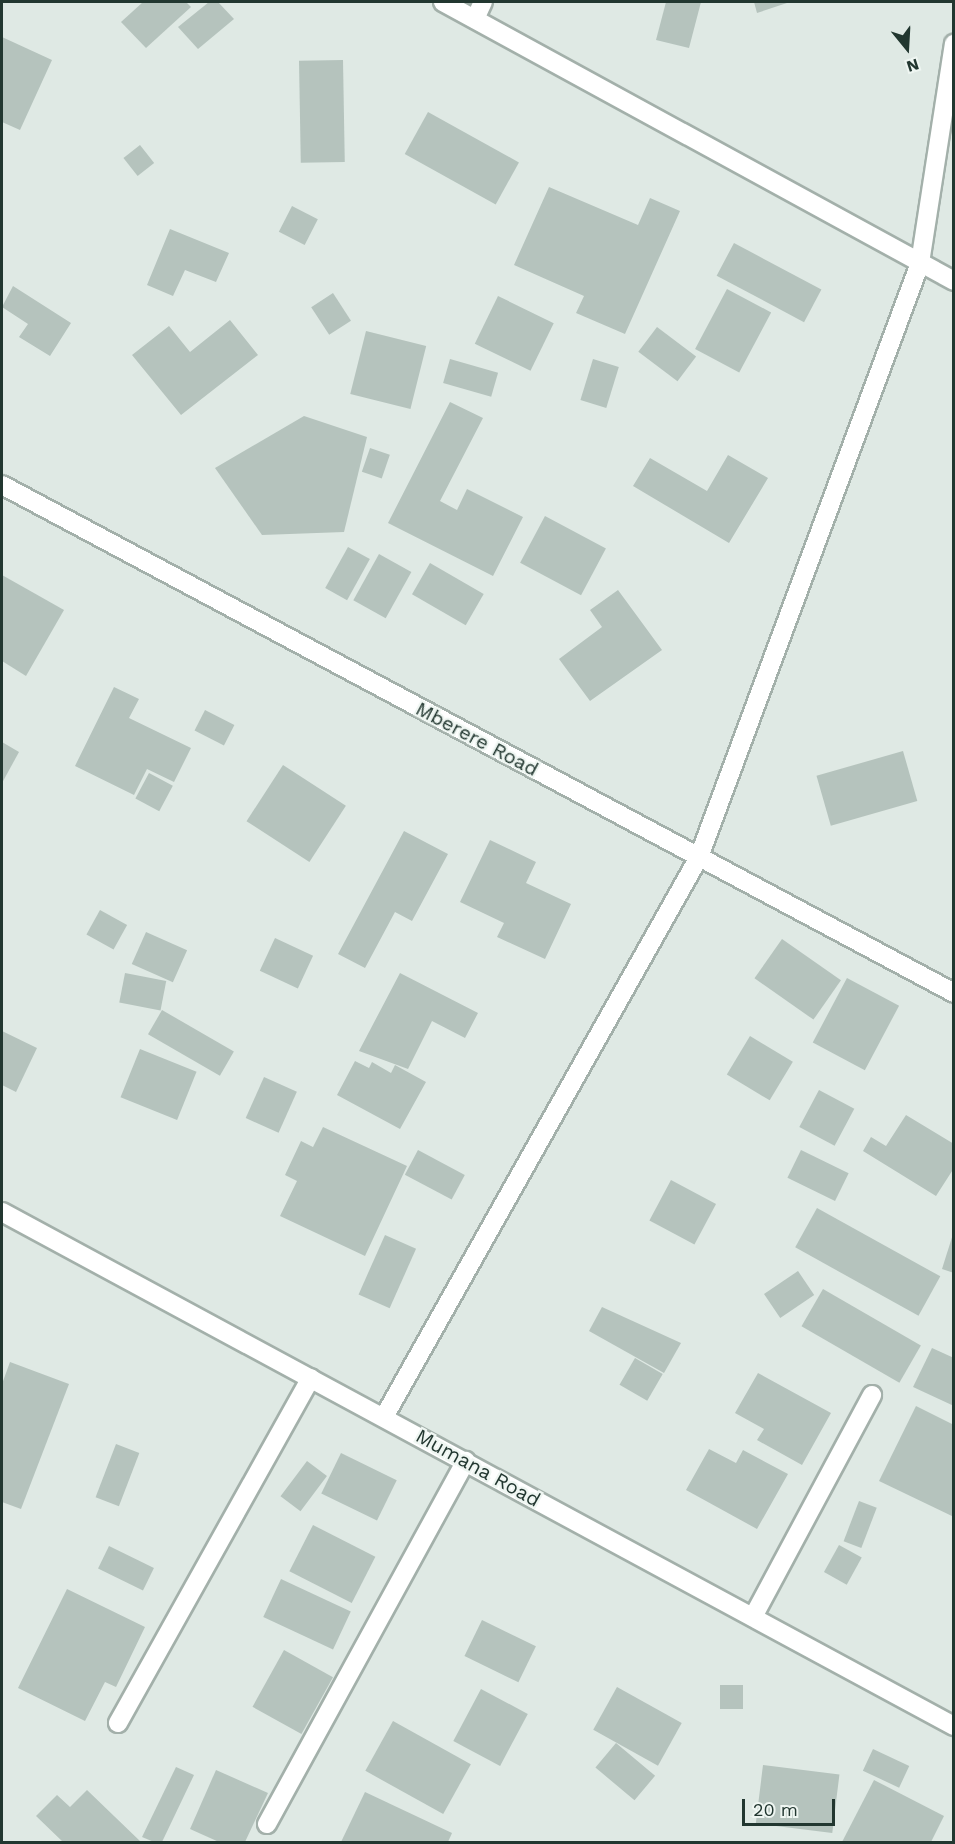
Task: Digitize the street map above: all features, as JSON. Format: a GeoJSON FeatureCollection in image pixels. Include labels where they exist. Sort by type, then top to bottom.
{"type":"FeatureCollection","features":[{"type":"Feature","properties":{"kind":"street"},"geometry":{"type":"LineString","coordinates":[[443,2],[954,281]]}},
{"type":"Feature","properties":{"kind":"street"},"geometry":{"type":"LineString","coordinates":[[475,19],[483,2]]}},
{"type":"Feature","properties":{"kind":"street"},"geometry":{"type":"LineString","coordinates":[[384,1417],[699,857],[920,263],[954,44]]}},
{"type":"Feature","properties":{"kind":"street","name":"Mberere Road"},"geometry":{"type":"LineString","coordinates":[[2,485],[954,993]]}},
{"type":"Feature","properties":{"kind":"street","name":"Mumana Road"},"geometry":{"type":"LineString","coordinates":[[2,1212],[954,1726]]}},
{"type":"Feature","properties":{"kind":"street"},"geometry":{"type":"LineString","coordinates":[[118,1723],[311,1378]]}},
{"type":"Feature","properties":{"kind":"street"},"geometry":{"type":"LineString","coordinates":[[753,1617],[872,1395]]}},
{"type":"Feature","properties":{"kind":"street"},"geometry":{"type":"LineString","coordinates":[[267,1824],[466,1461]]}},
{"type":"Feature","properties":{"kind":"building"},"geometry":{"type":"Polygon","coordinates":[[[143,2],[186,2],[191,7],[146,48],[121,22],[143,2]]]}},
{"type":"Feature","properties":{"kind":"building"},"geometry":{"type":"Polygon","coordinates":[[[209,2],[218,2],[234,19],[198,49],[178,27],[209,2]]]}},
{"type":"Feature","properties":{"kind":"building"},"geometry":{"type":"Polygon","coordinates":[[[666,2],[701,2],[689,48],[656,40],[666,2]]]}},
{"type":"Feature","properties":{"kind":"building"},"geometry":{"type":"Polygon","coordinates":[[[754,2],[790,2],[757,13],[754,2]]]}},
{"type":"Feature","properties":{"kind":"building"},"geometry":{"type":"Polygon","coordinates":[[[2,37],[52,60],[20,130],[2,122],[2,37]]]}},
{"type":"Feature","properties":{"kind":"building"},"geometry":{"type":"Polygon","coordinates":[[[343,60],[345,162],[301,163],[299,61],[343,60]]]}},
{"type":"Feature","properties":{"kind":"building"},"geometry":{"type":"Polygon","coordinates":[[[428,112],[519,162],[496,204],[405,154],[428,112]]]}},
{"type":"Feature","properties":{"kind":"building"},"geometry":{"type":"Polygon","coordinates":[[[140,145],[154,163],[138,176],[123,158],[140,145]]]}},
{"type":"Feature","properties":{"kind":"building"},"geometry":{"type":"Polygon","coordinates":[[[549,187],[638,225],[650,198],[680,211],[625,334],[576,313],[584,296],[514,265],[549,187]]]}},
{"type":"Feature","properties":{"kind":"building"},"geometry":{"type":"Polygon","coordinates":[[[292,206],[318,219],[305,245],[279,232],[292,206]]]}},
{"type":"Feature","properties":{"kind":"building"},"geometry":{"type":"Polygon","coordinates":[[[170,229],[229,253],[216,282],[185,270],[173,296],[147,285],[170,229]]]}},
{"type":"Feature","properties":{"kind":"building"},"geometry":{"type":"Polygon","coordinates":[[[734,243],[821,289],[804,322],[717,276],[734,243]]]}},
{"type":"Feature","properties":{"kind":"building"},"geometry":{"type":"Polygon","coordinates":[[[13,286],[71,323],[50,356],[19,337],[28,324],[2,307],[13,286]]]}},
{"type":"Feature","properties":{"kind":"building"},"geometry":{"type":"Polygon","coordinates":[[[727,289],[771,312],[739,373],[695,349],[727,289]]]}},
{"type":"Feature","properties":{"kind":"building"},"geometry":{"type":"Polygon","coordinates":[[[333,293],[351,321],[329,335],[311,307],[333,293]]]}},
{"type":"Feature","properties":{"kind":"building"},"geometry":{"type":"Polygon","coordinates":[[[498,296],[554,323],[530,371],[475,344],[498,296]]]}},
{"type":"Feature","properties":{"kind":"building"},"geometry":{"type":"Polygon","coordinates":[[[230,320],[258,355],[181,415],[132,355],[169,326],[190,352],[230,320]]]}},
{"type":"Feature","properties":{"kind":"building"},"geometry":{"type":"Polygon","coordinates":[[[657,327],[696,356],[677,381],[638,352],[657,327]]]}},
{"type":"Feature","properties":{"kind":"building"},"geometry":{"type":"Polygon","coordinates":[[[366,331],[426,346],[410,409],[350,394],[366,331]]]}},
{"type":"Feature","properties":{"kind":"building"},"geometry":{"type":"Polygon","coordinates":[[[450,359],[498,373],[491,397],[443,383],[450,359]]]}},
{"type":"Feature","properties":{"kind":"building"},"geometry":{"type":"Polygon","coordinates":[[[593,359],[619,367],[606,408],[580,400],[593,359]]]}},
{"type":"Feature","properties":{"kind":"building"},"geometry":{"type":"Polygon","coordinates":[[[450,402],[483,418],[440,501],[457,510],[467,489],[523,517],[493,576],[388,523],[450,402]]]}},
{"type":"Feature","properties":{"kind":"building"},"geometry":{"type":"Polygon","coordinates":[[[304,416],[367,437],[344,532],[262,535],[215,468],[304,416]]]}},
{"type":"Feature","properties":{"kind":"building"},"geometry":{"type":"Polygon","coordinates":[[[370,448],[390,455],[382,478],[362,472],[370,448]]]}},
{"type":"Feature","properties":{"kind":"building"},"geometry":{"type":"Polygon","coordinates":[[[728,455],[768,478],[729,543],[633,486],[650,458],[707,491],[728,455]]]}},
{"type":"Feature","properties":{"kind":"building"},"geometry":{"type":"Polygon","coordinates":[[[545,516],[606,548],[581,595],[520,563],[545,516]]]}},
{"type":"Feature","properties":{"kind":"building"},"geometry":{"type":"Polygon","coordinates":[[[348,547],[370,559],[347,600],[325,588],[348,547]]]}},
{"type":"Feature","properties":{"kind":"building"},"geometry":{"type":"Polygon","coordinates":[[[379,554],[411,572],[386,618],[353,600],[379,554]]]}},
{"type":"Feature","properties":{"kind":"building"},"geometry":{"type":"Polygon","coordinates":[[[430,563],[484,594],[466,625],[412,594],[430,563]]]}},
{"type":"Feature","properties":{"kind":"building"},"geometry":{"type":"Polygon","coordinates":[[[2,575],[64,610],[26,676],[2,661],[2,575]]]}},
{"type":"Feature","properties":{"kind":"building"},"geometry":{"type":"Polygon","coordinates":[[[618,590],[662,650],[590,701],[559,659],[602,627],[590,610],[618,590]]]}},
{"type":"Feature","properties":{"kind":"building"},"geometry":{"type":"Polygon","coordinates":[[[114,687],[139,699],[129,718],[191,748],[174,782],[147,769],[134,795],[75,766],[114,687]]]}},
{"type":"Feature","properties":{"kind":"building"},"geometry":{"type":"Polygon","coordinates":[[[205,710],[234,725],[224,745],[195,730],[205,710]]]}},
{"type":"Feature","properties":{"kind":"building"},"geometry":{"type":"Polygon","coordinates":[[[2,742],[19,752],[2,783],[2,742]]]}},
{"type":"Feature","properties":{"kind":"building"},"geometry":{"type":"Polygon","coordinates":[[[903,751],[917,801],[831,826],[816,776],[903,751]]]}},
{"type":"Feature","properties":{"kind":"building"},"geometry":{"type":"Polygon","coordinates":[[[283,765],[346,806],[309,862],[247,821],[283,765]]]}},
{"type":"Feature","properties":{"kind":"building"},"geometry":{"type":"Polygon","coordinates":[[[149,773],[173,786],[159,811],[135,799],[149,773]]]}},
{"type":"Feature","properties":{"kind":"building"},"geometry":{"type":"Polygon","coordinates":[[[404,831],[448,854],[412,921],[395,912],[365,968],[338,954],[404,831]]]}},
{"type":"Feature","properties":{"kind":"building"},"geometry":{"type":"Polygon","coordinates":[[[490,840],[536,862],[526,883],[571,904],[545,959],[497,937],[504,923],[460,902],[490,840]]]}},
{"type":"Feature","properties":{"kind":"building"},"geometry":{"type":"Polygon","coordinates":[[[100,910],[127,925],[114,950],[86,934],[100,910]]]}},
{"type":"Feature","properties":{"kind":"building"},"geometry":{"type":"Polygon","coordinates":[[[146,932],[187,950],[173,982],[132,964],[146,932]]]}},
{"type":"Feature","properties":{"kind":"building"},"geometry":{"type":"Polygon","coordinates":[[[275,938],[313,956],[298,988],[260,971],[275,938]]]}},
{"type":"Feature","properties":{"kind":"building"},"geometry":{"type":"Polygon","coordinates":[[[782,939],[841,980],[813,1020],[754,978],[782,939]]]}},
{"type":"Feature","properties":{"kind":"building"},"geometry":{"type":"Polygon","coordinates":[[[125,973],[166,981],[161,1010],[119,1002],[125,973]]]}},
{"type":"Feature","properties":{"kind":"building"},"geometry":{"type":"Polygon","coordinates":[[[400,973],[478,1013],[465,1038],[432,1021],[408,1069],[359,1051],[400,973]]]}},
{"type":"Feature","properties":{"kind":"building"},"geometry":{"type":"Polygon","coordinates":[[[847,978],[899,1006],[865,1070],[813,1042],[847,978]]]}},
{"type":"Feature","properties":{"kind":"building"},"geometry":{"type":"Polygon","coordinates":[[[162,1010],[234,1052],[220,1076],[148,1034],[162,1010]]]}},
{"type":"Feature","properties":{"kind":"building"},"geometry":{"type":"Polygon","coordinates":[[[2,1031],[37,1048],[16,1092],[2,1085],[2,1031]]]}},
{"type":"Feature","properties":{"kind":"building"},"geometry":{"type":"Polygon","coordinates":[[[750,1036],[793,1062],[770,1100],[727,1075],[750,1036]]]}},
{"type":"Feature","properties":{"kind":"building"},"geometry":{"type":"Polygon","coordinates":[[[140,1049],[197,1072],[177,1120],[121,1097],[140,1049]]]}},
{"type":"Feature","properties":{"kind":"building"},"geometry":{"type":"Polygon","coordinates":[[[355,1061],[369,1068],[372,1062],[391,1073],[395,1065],[426,1082],[400,1129],[337,1095],[355,1061]]]}},
{"type":"Feature","properties":{"kind":"building"},"geometry":{"type":"Polygon","coordinates":[[[264,1077],[297,1092],[279,1133],[246,1118],[264,1077]]]}},
{"type":"Feature","properties":{"kind":"building"},"geometry":{"type":"Polygon","coordinates":[[[819,1090],[854,1109],[835,1146],[799,1127],[819,1090]]]}},
{"type":"Feature","properties":{"kind":"building"},"geometry":{"type":"Polygon","coordinates":[[[906,1115],[954,1144],[954,1168],[936,1196],[863,1151],[871,1137],[886,1146],[906,1115]]]}},
{"type":"Feature","properties":{"kind":"building"},"geometry":{"type":"Polygon","coordinates":[[[323,1127],[407,1166],[365,1256],[280,1216],[297,1181],[285,1175],[301,1141],[313,1147],[323,1127]]]}},
{"type":"Feature","properties":{"kind":"building"},"geometry":{"type":"Polygon","coordinates":[[[418,1150],[465,1175],[452,1200],[405,1175],[418,1150]]]}},
{"type":"Feature","properties":{"kind":"building"},"geometry":{"type":"Polygon","coordinates":[[[801,1150],[849,1173],[835,1201],[787,1178],[801,1150]]]}},
{"type":"Feature","properties":{"kind":"building"},"geometry":{"type":"Polygon","coordinates":[[[671,1180],[716,1204],[694,1245],[649,1221],[671,1180]]]}},
{"type":"Feature","properties":{"kind":"building"},"geometry":{"type":"Polygon","coordinates":[[[817,1208],[940,1276],[919,1316],[795,1247],[817,1208]]]}},
{"type":"Feature","properties":{"kind":"building"},"geometry":{"type":"Polygon","coordinates":[[[954,1234],[954,1273],[942,1269],[954,1234]]]}},
{"type":"Feature","properties":{"kind":"building"},"geometry":{"type":"Polygon","coordinates":[[[385,1235],[416,1249],[390,1308],[359,1294],[385,1235]]]}},
{"type":"Feature","properties":{"kind":"building"},"geometry":{"type":"Polygon","coordinates":[[[798,1271],[814,1295],[780,1318],[764,1294],[798,1271]]]}},
{"type":"Feature","properties":{"kind":"building"},"geometry":{"type":"Polygon","coordinates":[[[823,1289],[921,1346],[899,1383],[802,1326],[823,1289]]]}},
{"type":"Feature","properties":{"kind":"building"},"geometry":{"type":"Polygon","coordinates":[[[602,1307],[681,1343],[664,1373],[589,1331],[602,1307]]]}},
{"type":"Feature","properties":{"kind":"building"},"geometry":{"type":"Polygon","coordinates":[[[932,1348],[954,1358],[954,1406],[913,1387],[932,1348]]]}},
{"type":"Feature","properties":{"kind":"building"},"geometry":{"type":"Polygon","coordinates":[[[635,1358],[663,1374],[647,1401],[620,1385],[635,1358]]]}},
{"type":"Feature","properties":{"kind":"building"},"geometry":{"type":"Polygon","coordinates":[[[10,1362],[69,1384],[21,1509],[2,1502],[2,1384],[10,1362]]]}},
{"type":"Feature","properties":{"kind":"building"},"geometry":{"type":"Polygon","coordinates":[[[758,1373],[831,1413],[802,1465],[757,1440],[764,1429],[735,1413],[758,1373]]]}},
{"type":"Feature","properties":{"kind":"building"},"geometry":{"type":"Polygon","coordinates":[[[916,1406],[954,1425],[954,1517],[879,1481],[916,1406]]]}},
{"type":"Feature","properties":{"kind":"building"},"geometry":{"type":"Polygon","coordinates":[[[116,1444],[139,1453],[119,1506],[96,1497],[116,1444]]]}},
{"type":"Feature","properties":{"kind":"building"},"geometry":{"type":"Polygon","coordinates":[[[709,1449],[736,1463],[743,1450],[788,1474],[757,1529],[686,1490],[709,1449]]]}},
{"type":"Feature","properties":{"kind":"building"},"geometry":{"type":"Polygon","coordinates":[[[341,1453],[397,1480],[377,1521],[321,1493],[341,1453]]]}},
{"type":"Feature","properties":{"kind":"building"},"geometry":{"type":"Polygon","coordinates":[[[307,1461],[327,1476],[300,1511],[281,1496],[307,1461]]]}},
{"type":"Feature","properties":{"kind":"building"},"geometry":{"type":"Polygon","coordinates":[[[859,1501],[877,1508],[861,1548],[844,1541],[859,1501]]]}},
{"type":"Feature","properties":{"kind":"building"},"geometry":{"type":"Polygon","coordinates":[[[313,1525],[375,1557],[352,1603],[289,1571],[313,1525]]]}},
{"type":"Feature","properties":{"kind":"building"},"geometry":{"type":"Polygon","coordinates":[[[839,1545],[862,1558],[847,1585],[824,1572],[839,1545]]]}},
{"type":"Feature","properties":{"kind":"building"},"geometry":{"type":"Polygon","coordinates":[[[109,1546],[154,1568],[143,1590],[98,1568],[109,1546]]]}},
{"type":"Feature","properties":{"kind":"building"},"geometry":{"type":"Polygon","coordinates":[[[281,1579],[351,1612],[333,1650],[263,1617],[281,1579]]]}},
{"type":"Feature","properties":{"kind":"building"},"geometry":{"type":"Polygon","coordinates":[[[67,1589],[145,1627],[116,1687],[105,1682],[85,1721],[18,1688],[67,1589]]]}},
{"type":"Feature","properties":{"kind":"building"},"geometry":{"type":"Polygon","coordinates":[[[482,1620],[536,1646],[518,1682],[464,1656],[482,1620]]]}},
{"type":"Feature","properties":{"kind":"building"},"geometry":{"type":"Polygon","coordinates":[[[284,1650],[333,1677],[301,1734],[252,1707],[284,1650]]]}},
{"type":"Feature","properties":{"kind":"building"},"geometry":{"type":"Polygon","coordinates":[[[720,1685],[743,1685],[743,1709],[720,1709],[720,1685]]]}},
{"type":"Feature","properties":{"kind":"building"},"geometry":{"type":"Polygon","coordinates":[[[617,1687],[682,1723],[658,1766],[593,1730],[617,1687]]]}},
{"type":"Feature","properties":{"kind":"building"},"geometry":{"type":"Polygon","coordinates":[[[481,1689],[528,1714],[500,1766],[453,1741],[481,1689]]]}},
{"type":"Feature","properties":{"kind":"building"},"geometry":{"type":"Polygon","coordinates":[[[393,1721],[471,1764],[443,1814],[365,1771],[393,1721]]]}},
{"type":"Feature","properties":{"kind":"building"},"geometry":{"type":"Polygon","coordinates":[[[616,1743],[655,1776],[634,1800],[595,1768],[616,1743]]]}},
{"type":"Feature","properties":{"kind":"building"},"geometry":{"type":"Polygon","coordinates":[[[873,1749],[909,1766],[899,1788],[863,1771],[873,1749]]]}},
{"type":"Feature","properties":{"kind":"building"},"geometry":{"type":"Polygon","coordinates":[[[763,1765],[839,1774],[832,1833],[756,1824],[763,1765]]]}},
{"type":"Feature","properties":{"kind":"building"},"geometry":{"type":"Polygon","coordinates":[[[176,1767],[194,1775],[162,1842],[154,1842],[142,1837],[176,1767]]]}},
{"type":"Feature","properties":{"kind":"building"},"geometry":{"type":"Polygon","coordinates":[[[216,1770],[268,1793],[245,1842],[219,1842],[190,1829],[216,1770]]]}},
{"type":"Feature","properties":{"kind":"building"},"geometry":{"type":"Polygon","coordinates":[[[874,1780],[944,1816],[931,1842],[842,1842],[874,1780]]]}},
{"type":"Feature","properties":{"kind":"building"},"geometry":{"type":"Polygon","coordinates":[[[87,1790],[141,1842],[63,1842],[36,1816],[57,1795],[70,1807],[87,1790]]]}},
{"type":"Feature","properties":{"kind":"building"},"geometry":{"type":"Polygon","coordinates":[[[365,1792],[452,1833],[448,1842],[341,1842],[365,1792]]]}}]}
